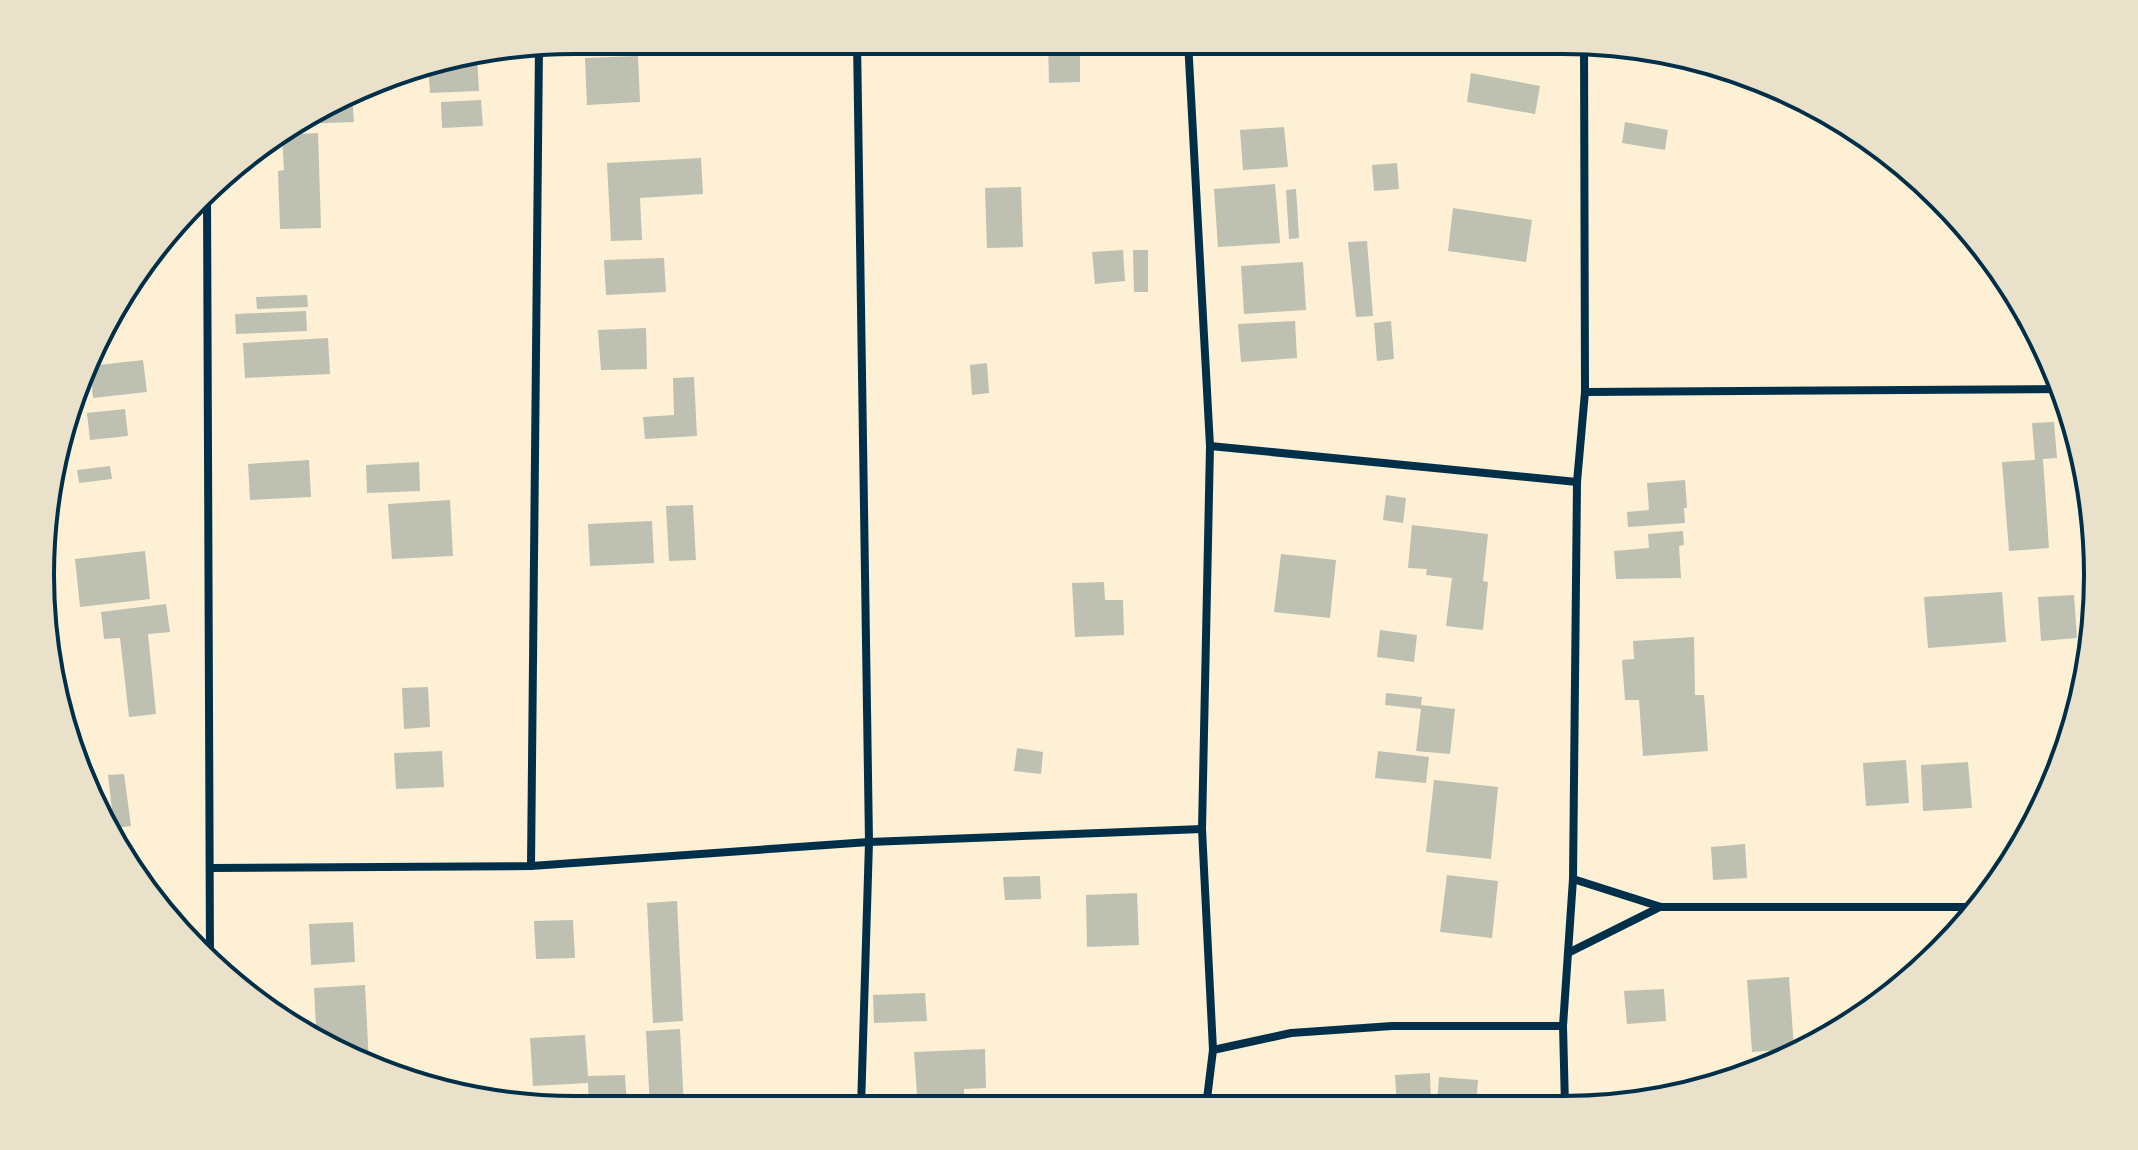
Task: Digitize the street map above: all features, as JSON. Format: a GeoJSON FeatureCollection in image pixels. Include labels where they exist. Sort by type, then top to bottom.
{"type":"FeatureCollection","features":[{"type":"Feature","properties":{"kind":"street"},"geometry":{"type":"LineString","coordinates":[[857,54],[869,842],[861,1096]]}},
{"type":"Feature","properties":{"kind":"street"},"geometry":{"type":"LineString","coordinates":[[1189,54],[1210,446],[1202,829],[1213,1050],[1207,1096]]}},
{"type":"Feature","properties":{"kind":"street"},"geometry":{"type":"LineString","coordinates":[[531,866],[539,55]]}},
{"type":"Feature","properties":{"kind":"street"},"geometry":{"type":"LineString","coordinates":[[1565,1096],[1563,1026],[1573,879],[1577,482],[1585,392],[1584,55]]}},
{"type":"Feature","properties":{"kind":"street"},"geometry":{"type":"LineString","coordinates":[[207,207],[210,946]]}},
{"type":"Feature","properties":{"kind":"street"},"geometry":{"type":"LineString","coordinates":[[1585,392],[2049,389]]}},
{"type":"Feature","properties":{"kind":"street"},"geometry":{"type":"LineString","coordinates":[[1210,446],[1577,482]]}},
{"type":"Feature","properties":{"kind":"street"},"geometry":{"type":"LineString","coordinates":[[210,868],[531,866],[869,842],[1202,829]]}},
{"type":"Feature","properties":{"kind":"street"},"geometry":{"type":"LineString","coordinates":[[1573,879],[1661,907],[1964,907]]}},
{"type":"Feature","properties":{"kind":"street"},"geometry":{"type":"LineString","coordinates":[[1568,953],[1661,907]]}},
{"type":"Feature","properties":{"kind":"street"},"geometry":{"type":"LineString","coordinates":[[1213,1050],[1291,1033],[1392,1026],[1563,1026]]}},
{"type":"Feature","properties":{"kind":"building"},"geometry":{"type":"Polygon","coordinates":[[[1048,54],[1080,54],[1080,82],[1049,83],[1048,54]]]}},
{"type":"Feature","properties":{"kind":"building"},"geometry":{"type":"Polygon","coordinates":[[[638,56],[640,102],[587,105],[585,58],[638,56]]]}},
{"type":"Feature","properties":{"kind":"building"},"geometry":{"type":"Polygon","coordinates":[[[477,63],[479,91],[430,93],[429,76],[477,63]]]}},
{"type":"Feature","properties":{"kind":"building"},"geometry":{"type":"Polygon","coordinates":[[[1471,73],[1540,86],[1535,114],[1467,102],[1471,73]]]}},
{"type":"Feature","properties":{"kind":"building"},"geometry":{"type":"Polygon","coordinates":[[[481,100],[483,126],[442,128],[441,102],[481,100]]]}},
{"type":"Feature","properties":{"kind":"building"},"geometry":{"type":"Polygon","coordinates":[[[353,105],[354,122],[315,123],[353,105]]]}},
{"type":"Feature","properties":{"kind":"building"},"geometry":{"type":"Polygon","coordinates":[[[1625,122],[1668,130],[1665,150],[1622,143],[1625,122]]]}},
{"type":"Feature","properties":{"kind":"building"},"geometry":{"type":"Polygon","coordinates":[[[1284,127],[1288,167],[1243,170],[1240,130],[1284,127]]]}},
{"type":"Feature","properties":{"kind":"building"},"geometry":{"type":"Polygon","coordinates":[[[318,133],[321,228],[280,229],[278,171],[284,170],[283,144],[298,134],[318,133]]]}},
{"type":"Feature","properties":{"kind":"building"},"geometry":{"type":"Polygon","coordinates":[[[701,158],[703,194],[640,198],[642,240],[611,241],[607,163],[701,158]]]}},
{"type":"Feature","properties":{"kind":"building"},"geometry":{"type":"Polygon","coordinates":[[[1397,163],[1399,189],[1374,191],[1372,165],[1397,163]]]}},
{"type":"Feature","properties":{"kind":"building"},"geometry":{"type":"Polygon","coordinates":[[[1275,184],[1280,243],[1218,247],[1214,189],[1275,184]]]}},
{"type":"Feature","properties":{"kind":"building"},"geometry":{"type":"Polygon","coordinates":[[[1021,187],[1023,247],[987,248],[985,188],[1021,187]]]}},
{"type":"Feature","properties":{"kind":"building"},"geometry":{"type":"Polygon","coordinates":[[[1296,189],[1299,238],[1289,239],[1286,190],[1296,189]]]}},
{"type":"Feature","properties":{"kind":"building"},"geometry":{"type":"Polygon","coordinates":[[[1453,208],[1532,220],[1526,262],[1448,251],[1453,208]]]}},
{"type":"Feature","properties":{"kind":"building"},"geometry":{"type":"Polygon","coordinates":[[[1367,241],[1373,316],[1356,317],[1348,242],[1367,241]]]}},
{"type":"Feature","properties":{"kind":"building"},"geometry":{"type":"Polygon","coordinates":[[[1123,250],[1125,281],[1095,284],[1092,252],[1123,250]]]}},
{"type":"Feature","properties":{"kind":"building"},"geometry":{"type":"Polygon","coordinates":[[[1133,250],[1148,250],[1148,292],[1134,292],[1133,250]]]}},
{"type":"Feature","properties":{"kind":"building"},"geometry":{"type":"Polygon","coordinates":[[[664,258],[666,292],[606,295],[604,260],[664,258]]]}},
{"type":"Feature","properties":{"kind":"building"},"geometry":{"type":"Polygon","coordinates":[[[1303,262],[1306,310],[1244,314],[1241,266],[1303,262]]]}},
{"type":"Feature","properties":{"kind":"building"},"geometry":{"type":"Polygon","coordinates":[[[307,295],[308,307],[257,309],[256,297],[307,295]]]}},
{"type":"Feature","properties":{"kind":"building"},"geometry":{"type":"Polygon","coordinates":[[[306,311],[307,331],[236,334],[235,314],[306,311]]]}},
{"type":"Feature","properties":{"kind":"building"},"geometry":{"type":"Polygon","coordinates":[[[1295,321],[1297,358],[1241,362],[1238,324],[1295,321]]]}},
{"type":"Feature","properties":{"kind":"building"},"geometry":{"type":"Polygon","coordinates":[[[1391,321],[1394,359],[1377,361],[1374,323],[1391,321]]]}},
{"type":"Feature","properties":{"kind":"building"},"geometry":{"type":"Polygon","coordinates":[[[646,328],[647,369],[601,370],[598,330],[646,328]]]}},
{"type":"Feature","properties":{"kind":"building"},"geometry":{"type":"Polygon","coordinates":[[[328,338],[330,374],[245,378],[243,343],[328,338]]]}},
{"type":"Feature","properties":{"kind":"building"},"geometry":{"type":"Polygon","coordinates":[[[143,360],[147,392],[93,398],[92,383],[99,365],[143,360]]]}},
{"type":"Feature","properties":{"kind":"building"},"geometry":{"type":"Polygon","coordinates":[[[987,363],[989,393],[972,395],[970,365],[987,363]]]}},
{"type":"Feature","properties":{"kind":"building"},"geometry":{"type":"Polygon","coordinates":[[[694,377],[697,436],[645,439],[643,417],[674,415],[673,378],[694,377]]]}},
{"type":"Feature","properties":{"kind":"building"},"geometry":{"type":"Polygon","coordinates":[[[125,409],[128,436],[90,440],[87,413],[125,409]]]}},
{"type":"Feature","properties":{"kind":"building"},"geometry":{"type":"Polygon","coordinates":[[[2054,422],[2057,458],[2043,459],[2049,548],[2009,551],[2002,462],[2035,460],[2032,423],[2054,422]]]}},
{"type":"Feature","properties":{"kind":"building"},"geometry":{"type":"Polygon","coordinates":[[[309,460],[311,497],[250,500],[248,464],[309,460]]]}},
{"type":"Feature","properties":{"kind":"building"},"geometry":{"type":"Polygon","coordinates":[[[419,462],[420,491],[367,493],[366,465],[419,462]]]}},
{"type":"Feature","properties":{"kind":"building"},"geometry":{"type":"Polygon","coordinates":[[[110,466],[112,479],[79,483],[77,470],[110,466]]]}},
{"type":"Feature","properties":{"kind":"building"},"geometry":{"type":"Polygon","coordinates":[[[1685,480],[1685,523],[1628,527],[1627,512],[1649,510],[1647,483],[1685,480]]]}},
{"type":"Feature","properties":{"kind":"building"},"geometry":{"type":"Polygon","coordinates":[[[1386,495],[1406,498],[1403,523],[1383,520],[1386,495]]]}},
{"type":"Feature","properties":{"kind":"building"},"geometry":{"type":"Polygon","coordinates":[[[450,500],[453,556],[392,559],[388,504],[450,500]]]}},
{"type":"Feature","properties":{"kind":"building"},"geometry":{"type":"Polygon","coordinates":[[[693,505],[696,560],[669,561],[666,506],[693,505]]]}},
{"type":"Feature","properties":{"kind":"building"},"geometry":{"type":"Polygon","coordinates":[[[652,521],[654,563],[590,566],[588,524],[652,521]]]}},
{"type":"Feature","properties":{"kind":"building"},"geometry":{"type":"Polygon","coordinates":[[[1412,525],[1488,534],[1483,581],[1488,582],[1483,630],[1446,626],[1452,578],[1426,575],[1427,569],[1408,568],[1412,525]]]}},
{"type":"Feature","properties":{"kind":"building"},"geometry":{"type":"Polygon","coordinates":[[[1683,531],[1684,545],[1679,546],[1681,578],[1616,579],[1614,551],[1649,548],[1648,534],[1683,531]]]}},
{"type":"Feature","properties":{"kind":"building"},"geometry":{"type":"Polygon","coordinates":[[[145,551],[150,599],[80,607],[75,559],[145,551]]]}},
{"type":"Feature","properties":{"kind":"building"},"geometry":{"type":"Polygon","coordinates":[[[1281,554],[1336,560],[1330,618],[1274,612],[1281,554]]]}},
{"type":"Feature","properties":{"kind":"building"},"geometry":{"type":"Polygon","coordinates":[[[1104,582],[1105,600],[1123,600],[1124,635],[1075,637],[1072,583],[1104,582]]]}},
{"type":"Feature","properties":{"kind":"building"},"geometry":{"type":"Polygon","coordinates":[[[2002,592],[2006,642],[1928,648],[1924,597],[2002,592]]]}},
{"type":"Feature","properties":{"kind":"building"},"geometry":{"type":"Polygon","coordinates":[[[2074,595],[2077,638],[2041,641],[2038,597],[2074,595]]]}},
{"type":"Feature","properties":{"kind":"building"},"geometry":{"type":"Polygon","coordinates":[[[166,604],[170,632],[148,634],[156,714],[129,717],[120,638],[104,639],[101,612],[166,604]]]}},
{"type":"Feature","properties":{"kind":"building"},"geometry":{"type":"Polygon","coordinates":[[[1380,630],[1417,635],[1414,662],[1377,657],[1380,630]]]}},
{"type":"Feature","properties":{"kind":"building"},"geometry":{"type":"Polygon","coordinates":[[[1694,637],[1695,695],[1704,695],[1708,751],[1643,756],[1639,700],[1625,700],[1622,660],[1634,659],[1633,641],[1694,637]]]}},
{"type":"Feature","properties":{"kind":"building"},"geometry":{"type":"Polygon","coordinates":[[[428,687],[430,727],[404,729],[402,688],[428,687]]]}},
{"type":"Feature","properties":{"kind":"building"},"geometry":{"type":"Polygon","coordinates":[[[1386,693],[1422,697],[1421,705],[1455,709],[1450,754],[1416,751],[1421,709],[1385,705],[1386,693]]]}},
{"type":"Feature","properties":{"kind":"building"},"geometry":{"type":"Polygon","coordinates":[[[1017,748],[1043,752],[1041,774],[1014,771],[1017,748]]]}},
{"type":"Feature","properties":{"kind":"building"},"geometry":{"type":"Polygon","coordinates":[[[442,751],[444,787],[396,789],[394,753],[442,751]]]}},
{"type":"Feature","properties":{"kind":"building"},"geometry":{"type":"Polygon","coordinates":[[[1378,751],[1429,757],[1426,783],[1375,778],[1378,751]]]}},
{"type":"Feature","properties":{"kind":"building"},"geometry":{"type":"Polygon","coordinates":[[[1906,760],[1909,803],[1866,806],[1863,763],[1906,760]]]}},
{"type":"Feature","properties":{"kind":"building"},"geometry":{"type":"Polygon","coordinates":[[[1968,762],[1972,808],[1923,811],[1921,765],[1968,762]]]}},
{"type":"Feature","properties":{"kind":"building"},"geometry":{"type":"Polygon","coordinates":[[[124,774],[131,826],[120,827],[112,813],[108,775],[124,774]]]}},
{"type":"Feature","properties":{"kind":"building"},"geometry":{"type":"Polygon","coordinates":[[[1434,780],[1498,787],[1491,859],[1426,852],[1434,780]]]}},
{"type":"Feature","properties":{"kind":"building"},"geometry":{"type":"Polygon","coordinates":[[[1745,844],[1747,878],[1713,880],[1711,847],[1745,844]]]}},
{"type":"Feature","properties":{"kind":"building"},"geometry":{"type":"Polygon","coordinates":[[[1447,875],[1498,881],[1492,938],[1440,932],[1447,875]]]}},
{"type":"Feature","properties":{"kind":"building"},"geometry":{"type":"Polygon","coordinates":[[[1040,876],[1041,899],[1005,900],[1003,877],[1040,876]]]}},
{"type":"Feature","properties":{"kind":"building"},"geometry":{"type":"Polygon","coordinates":[[[1137,893],[1139,945],[1087,947],[1086,895],[1137,893]]]}},
{"type":"Feature","properties":{"kind":"building"},"geometry":{"type":"Polygon","coordinates":[[[677,901],[683,1021],[653,1023],[647,903],[677,901]]]}},
{"type":"Feature","properties":{"kind":"building"},"geometry":{"type":"Polygon","coordinates":[[[573,920],[575,958],[536,959],[534,921],[573,920]]]}},
{"type":"Feature","properties":{"kind":"building"},"geometry":{"type":"Polygon","coordinates":[[[353,922],[355,962],[311,965],[309,924],[353,922]]]}},
{"type":"Feature","properties":{"kind":"building"},"geometry":{"type":"Polygon","coordinates":[[[1789,977],[1793,1042],[1774,1050],[1752,1052],[1747,980],[1789,977]]]}},
{"type":"Feature","properties":{"kind":"building"},"geometry":{"type":"Polygon","coordinates":[[[365,985],[368,1053],[316,1027],[314,988],[365,985]]]}},
{"type":"Feature","properties":{"kind":"building"},"geometry":{"type":"Polygon","coordinates":[[[1664,989],[1666,1021],[1627,1024],[1624,991],[1664,989]]]}},
{"type":"Feature","properties":{"kind":"building"},"geometry":{"type":"Polygon","coordinates":[[[925,993],[927,1021],[874,1023],[873,995],[925,993]]]}},
{"type":"Feature","properties":{"kind":"building"},"geometry":{"type":"Polygon","coordinates":[[[680,1029],[683,1096],[649,1096],[646,1031],[680,1029]]]}},
{"type":"Feature","properties":{"kind":"building"},"geometry":{"type":"Polygon","coordinates":[[[585,1035],[588,1076],[625,1075],[626,1096],[588,1096],[588,1083],[533,1086],[530,1038],[585,1035]]]}},
{"type":"Feature","properties":{"kind":"building"},"geometry":{"type":"Polygon","coordinates":[[[985,1049],[986,1088],[964,1089],[964,1095],[985,1096],[917,1096],[914,1052],[985,1049]]]}},
{"type":"Feature","properties":{"kind":"building"},"geometry":{"type":"Polygon","coordinates":[[[1430,1073],[1431,1096],[1396,1096],[1395,1075],[1430,1073]]]}},
{"type":"Feature","properties":{"kind":"building"},"geometry":{"type":"Polygon","coordinates":[[[1439,1077],[1478,1080],[1477,1096],[1438,1096],[1439,1077]]]}}]}
